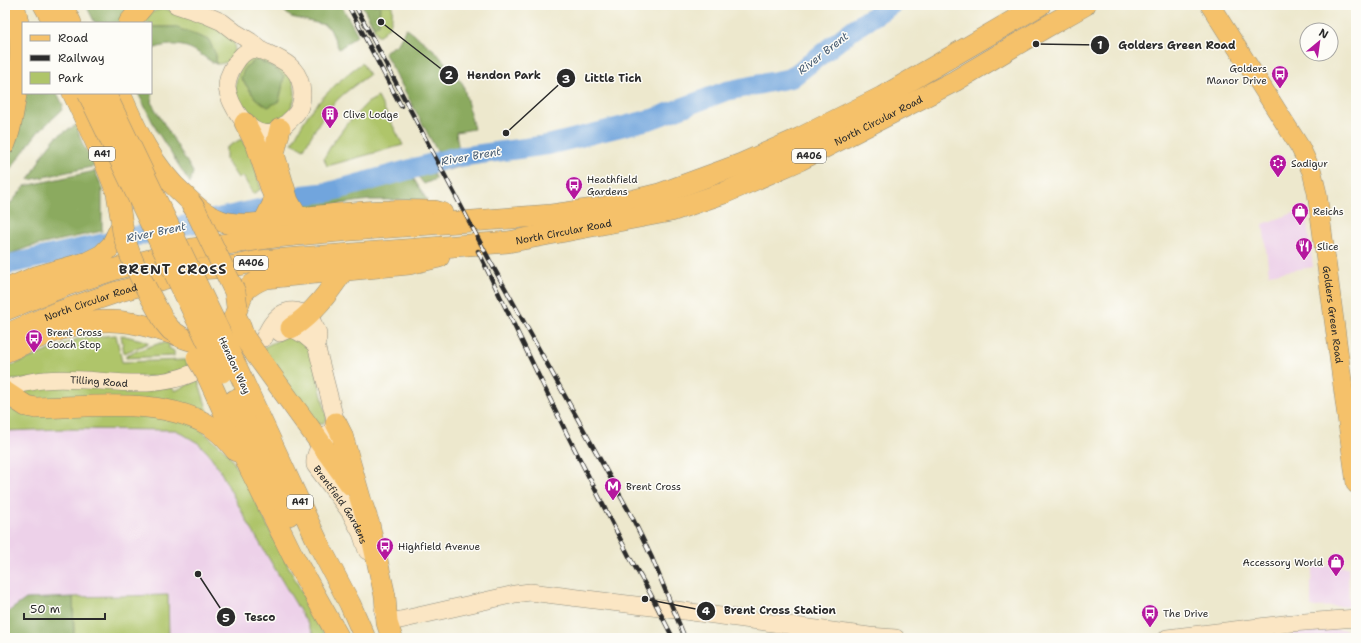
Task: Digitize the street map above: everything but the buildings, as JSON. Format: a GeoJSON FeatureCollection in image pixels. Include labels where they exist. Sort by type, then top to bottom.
{"type":"FeatureCollection","features":[{"type":"Feature","properties":{"kind":"highway"},"geometry":{"type":"LineString","coordinates":[[5,144],[9,135],[16,96],[21,48],[18,19],[14,5]]}},
{"type":"Feature","properties":{"kind":"highway"},"geometry":{"type":"LineString","coordinates":[[31,5],[40,22]]}},
{"type":"Feature","properties":{"kind":"highway"},"geometry":{"type":"LineString","coordinates":[[44,5],[53,22]]}},
{"type":"Feature","properties":{"kind":"highway"},"geometry":{"type":"LineString","coordinates":[[62,5],[70,22]]}},
{"type":"Feature","properties":{"kind":"highway"},"geometry":{"type":"LineString","coordinates":[[77,5],[86,22]]}},
{"type":"Feature","properties":{"kind":"highway"},"geometry":{"type":"LineString","coordinates":[[130,22],[144,5]]}},
{"type":"Feature","properties":{"kind":"highway","name":"North Circular Road"},"geometry":{"type":"LineString","coordinates":[[5,310],[67,285],[119,268],[192,249],[275,237],[551,215],[601,208],[659,194],[741,164],[800,138],[882,97],[1040,5]]}},
{"type":"Feature","properties":{"kind":"highway","name":"North Circular Road"},"geometry":{"type":"LineString","coordinates":[[5,335],[56,313],[117,292],[199,269],[229,267],[266,261],[508,242],[671,211],[724,193],[800,160],[955,81],[1085,5]]}},
{"type":"Feature","properties":{"kind":"highway","name":"A41"},"geometry":{"type":"LineString","coordinates":[[73,94],[104,160],[117,193],[122,221]]}},
{"type":"Feature","properties":{"kind":"highway","name":"Hendon Way"},"geometry":{"type":"LineString","coordinates":[[89,94],[231,361],[306,552],[344,638]]}},
{"type":"Feature","properties":{"kind":"highway","name":"Hendon Way"},"geometry":{"type":"LineString","coordinates":[[105,94],[231,361],[320,547],[350,604],[365,638]]}},
{"type":"Feature","properties":{"kind":"highway"},"geometry":{"type":"LineString","coordinates":[[5,352],[61,329],[94,321],[113,320],[134,323],[179,336],[193,342],[204,343],[213,340],[231,323],[236,311],[235,292],[195,209],[157,166],[139,134],[120,94]]}},
{"type":"Feature","properties":{"kind":"highway"},"geometry":{"type":"LineString","coordinates":[[245,123],[278,190],[288,201],[298,218]]}},
{"type":"Feature","properties":{"kind":"highway"},"geometry":{"type":"LineString","coordinates":[[264,222],[278,190],[274,154],[280,129]]}},
{"type":"Feature","properties":{"kind":"highway"},"geometry":{"type":"LineString","coordinates":[[5,290],[38,276],[88,262],[102,255],[112,244],[132,201],[141,192],[151,188],[161,188],[184,197]]}},
{"type":"Feature","properties":{"kind":"highway","name":"A406"},"geometry":{"type":"LineString","coordinates":[[184,197],[207,215],[220,221],[236,225],[298,218],[388,211],[435,211],[476,221]]}},
{"type":"Feature","properties":{"kind":"highway"},"geometry":{"type":"LineString","coordinates":[[122,221],[122,233],[136,266],[165,324],[179,336]]}},
{"type":"Feature","properties":{"kind":"highway","name":"A406"},"geometry":{"type":"LineString","coordinates":[[236,311],[244,292],[258,281],[265,278],[409,264],[508,242]]}},
{"type":"Feature","properties":{"kind":"highway"},"geometry":{"type":"LineString","coordinates":[[292,328],[308,316],[321,302],[343,271]]}},
{"type":"Feature","properties":{"kind":"highway","name":"A41"},"geometry":{"type":"LineString","coordinates":[[236,311],[244,337],[231,361],[250,469],[293,556],[339,638]]}},
{"type":"Feature","properties":{"kind":"highway","name":"A41"},"geometry":{"type":"LineString","coordinates":[[179,336],[197,358],[231,361],[322,444],[348,480],[360,501],[369,524],[385,596],[390,630]]}},
{"type":"Feature","properties":{"kind":"highway"},"geometry":{"type":"LineString","coordinates":[[5,392],[26,406],[36,408],[116,406],[157,408],[177,412],[196,419],[215,429],[227,440],[250,469]]}},
{"type":"Feature","properties":{"kind":"highway"},"geometry":{"type":"LineString","coordinates":[[336,423],[342,435],[360,501]]}},
{"type":"Feature","properties":{"kind":"main road","name":"Golders Green Road"},"geometry":{"type":"LineString","coordinates":[[1210,5],[1300,147],[1312,172],[1317,193],[1329,277],[1334,328],[1345,395],[1356,484]]}},
{"type":"Feature","properties":{"kind":"street"},"geometry":{"type":"LineString","coordinates":[[176,5],[206,14],[222,22],[260,49],[292,68],[300,82],[302,100],[297,113],[280,129],[270,133],[255,130],[245,123],[238,115],[233,105],[227,85],[232,69],[240,56],[247,51],[260,49]]}},
{"type":"Feature","properties":{"kind":"street"},"geometry":{"type":"LineString","coordinates":[[235,32],[239,42],[240,56]]}},
{"type":"Feature","properties":{"kind":"street"},"geometry":{"type":"LineString","coordinates":[[231,361],[281,315],[296,310],[308,316],[315,325],[318,333],[316,345],[336,423]]}},
{"type":"Feature","properties":{"kind":"street"},"geometry":{"type":"LineString","coordinates":[[292,328],[304,335],[316,345]]}},
{"type":"Feature","properties":{"kind":"street","name":"Tilling Road"},"geometry":{"type":"LineString","coordinates":[[5,388],[50,379],[136,384],[155,383],[175,379],[231,361],[292,328]]}},
{"type":"Feature","properties":{"kind":"street","name":"Brentfield Gardens"},"geometry":{"type":"LineString","coordinates":[[336,423],[333,430],[317,450],[314,458],[315,465],[350,512],[361,533],[368,553],[378,598],[390,630]]}},
{"type":"Feature","properties":{"kind":"street"},"geometry":{"type":"LineString","coordinates":[[390,630],[515,594],[530,592],[869,636],[896,638]]}},
{"type":"Feature","properties":{"kind":"street"},"geometry":{"type":"LineString","coordinates":[[1167,638],[1292,623],[1356,618]]}},
{"type":"Feature","properties":{"kind":"shaded area"},"geometry":{"type":"Polygon","coordinates":[[[1305,209],[1313,267],[1269,274],[1263,224],[1305,209]]]}},
{"type":"Feature","properties":{"kind":"shaded area"},"geometry":{"type":"Polygon","coordinates":[[[63,429],[176,430],[198,443],[209,454],[218,467],[249,525],[316,638],[169,638],[168,595],[73,597],[74,638],[5,638],[5,431],[63,429]]]}},
{"type":"Feature","properties":{"kind":"shaded area"},"geometry":{"type":"Polygon","coordinates":[[[1313,565],[1348,567],[1349,606],[1311,607],[1313,565]]]}},
{"type":"Feature","properties":{"kind":"shaded area"},"geometry":{"type":"Polygon","coordinates":[[[1346,629],[1345,638],[1290,638],[1290,632],[1346,629]]]}},
{"type":"Feature","properties":{"kind":"green space"},"geometry":{"type":"Polygon","coordinates":[[[86,5],[135,5],[120,22],[94,22],[86,5]]]}},
{"type":"Feature","properties":{"kind":"green space"},"geometry":{"type":"Polygon","coordinates":[[[277,5],[341,5],[358,35],[339,49],[330,29],[325,25],[291,17],[277,5]]]}},
{"type":"Feature","properties":{"kind":"green space"},"geometry":{"type":"Polygon","coordinates":[[[362,5],[392,5],[391,23],[386,30],[378,36],[362,5]]]}},
{"type":"Feature","properties":{"kind":"green space"},"geometry":{"type":"Polygon","coordinates":[[[362,5],[380,5],[379,24],[374,27],[362,5]]]}},
{"type":"Feature","properties":{"kind":"green space"},"geometry":{"type":"Polygon","coordinates":[[[886,5],[901,5],[832,50],[798,79],[787,85],[775,89],[735,94],[720,98],[685,116],[662,123],[538,152],[536,137],[569,134],[621,120],[648,115],[691,102],[726,85],[771,80],[789,71],[845,29],[875,13],[886,5]]]}},
{"type":"Feature","properties":{"kind":"green space"},"geometry":{"type":"Polygon","coordinates":[[[166,9],[214,25],[233,40],[235,50],[234,54],[230,60],[222,64],[216,64],[216,55],[175,27],[152,27],[152,22],[145,22],[152,12],[166,9]]]}},
{"type":"Feature","properties":{"kind":"green space"},"geometry":{"type":"Polygon","coordinates":[[[15,22],[5,120],[5,24],[15,22]]]}},
{"type":"Feature","properties":{"kind":"green space"},"geometry":{"type":"Polygon","coordinates":[[[152,27],[175,27],[209,40],[216,55],[216,64],[192,49],[186,47],[168,45],[152,50],[152,27]]]}},
{"type":"Feature","properties":{"kind":"green space"},"geometry":{"type":"Polygon","coordinates":[[[406,28],[435,51],[463,84],[474,129],[456,132],[459,151],[450,153],[437,151],[384,52],[398,44],[406,28]]]}},
{"type":"Feature","properties":{"kind":"green space"},"geometry":{"type":"Polygon","coordinates":[[[260,54],[288,72],[294,84],[295,98],[289,110],[274,121],[261,122],[250,117],[242,108],[237,97],[236,82],[243,62],[260,54]],[[263,62],[241,78],[256,99],[284,76],[276,69],[263,62]]]}},
{"type":"Feature","properties":{"kind":"green space"},"geometry":{"type":"Polygon","coordinates":[[[256,60],[271,66],[284,76],[279,101],[268,107],[256,99],[241,78],[245,67],[256,60]]]}},
{"type":"Feature","properties":{"kind":"green space"},"geometry":{"type":"Polygon","coordinates":[[[362,63],[369,75],[348,90],[333,104],[319,123],[304,149],[292,143],[308,115],[320,101],[333,87],[362,63]]]}},
{"type":"Feature","properties":{"kind":"green space"},"geometry":{"type":"Polygon","coordinates":[[[153,92],[151,102],[193,172],[190,183],[158,133],[138,94],[152,94],[153,92]]]}},
{"type":"Feature","properties":{"kind":"green space"},"geometry":{"type":"Polygon","coordinates":[[[23,94],[58,94],[63,105],[62,110],[38,132],[5,176],[5,154],[14,139],[23,94]]]}},
{"type":"Feature","properties":{"kind":"green space"},"geometry":{"type":"Polygon","coordinates":[[[378,97],[403,145],[327,166],[324,158],[346,125],[367,103],[378,97]]]}},
{"type":"Feature","properties":{"kind":"green space"},"geometry":{"type":"Polygon","coordinates":[[[76,125],[83,145],[96,166],[29,180],[44,152],[56,137],[76,125]]]}},
{"type":"Feature","properties":{"kind":"green space"},"geometry":{"type":"Polygon","coordinates":[[[241,139],[251,153],[261,189],[253,194],[243,176],[238,178],[226,160],[226,148],[241,139]]]}},
{"type":"Feature","properties":{"kind":"green space"},"geometry":{"type":"Polygon","coordinates":[[[430,167],[436,179],[424,184],[414,171],[430,167]]]}},
{"type":"Feature","properties":{"kind":"green space"},"geometry":{"type":"Polygon","coordinates":[[[95,171],[102,187],[102,231],[29,247],[5,256],[5,210],[25,186],[95,171]]]}},
{"type":"Feature","properties":{"kind":"green space"},"geometry":{"type":"Polygon","coordinates":[[[410,173],[427,200],[369,200],[306,209],[302,202],[328,199],[350,189],[410,173]]]}},
{"type":"Feature","properties":{"kind":"green space"},"geometry":{"type":"Polygon","coordinates":[[[116,335],[122,362],[185,360],[189,368],[163,376],[5,380],[5,368],[80,338],[116,335]]]}},
{"type":"Feature","properties":{"kind":"green space"},"geometry":{"type":"Polygon","coordinates":[[[121,335],[142,340],[149,343],[124,353],[121,335]]]}},
{"type":"Feature","properties":{"kind":"green space"},"geometry":{"type":"Polygon","coordinates":[[[287,336],[294,336],[311,349],[327,418],[323,424],[314,424],[262,348],[287,336]]]}},
{"type":"Feature","properties":{"kind":"green space"},"geometry":{"type":"Polygon","coordinates":[[[161,343],[169,343],[169,348],[174,351],[174,356],[126,358],[126,355],[161,343]]]}},
{"type":"Feature","properties":{"kind":"green space"},"geometry":{"type":"Polygon","coordinates":[[[198,380],[211,421],[54,404],[11,392],[46,385],[172,387],[175,391],[198,380]]]}},
{"type":"Feature","properties":{"kind":"green space"},"geometry":{"type":"Polygon","coordinates":[[[5,409],[33,413],[60,411],[188,419],[227,452],[248,485],[273,537],[326,638],[316,638],[249,525],[218,467],[209,454],[198,443],[176,430],[63,429],[5,431],[5,409]]]}},
{"type":"Feature","properties":{"kind":"green space"},"geometry":{"type":"Polygon","coordinates":[[[168,595],[169,638],[74,638],[73,597],[168,595]]]}},
{"type":"Feature","properties":{"kind":"green space"},"geometry":{"type":"Polygon","coordinates":[[[73,597],[74,638],[5,638],[5,614],[26,599],[73,597]]]}},
{"type":"Feature","properties":{"kind":"water"},"geometry":{"type":"Polygon","coordinates":[[[520,144],[520,157],[483,160],[448,170],[437,151],[450,153],[520,144]]]}},
{"type":"Feature","properties":{"kind":"waterway","name":"River Brent"},"geometry":{"type":"LineString","coordinates":[[5,265],[282,204],[303,195],[329,192],[451,158],[548,145],[652,119],[726,91],[791,78],[855,28],[891,5]]}},
{"type":"Feature","properties":{"kind":"railway"},"geometry":{"type":"LineString","coordinates":[[348,5],[401,106]]}},
{"type":"Feature","properties":{"kind":"railway"},"geometry":{"type":"LineString","coordinates":[[355,5],[490,261],[631,515],[652,558],[685,638]]}},
{"type":"Feature","properties":{"kind":"railway"},"geometry":{"type":"LineString","coordinates":[[478,251],[567,434],[630,558],[673,638]]}},
{"type":"Feature","properties":{"kind":"place","name":"Hendon Park"},"geometry":{"type":"Point","coordinates":[381,22]}},
{"type":"Feature","properties":{"kind":"place","name":"Golders Green Road"},"geometry":{"type":"Point","coordinates":[1036,44]}},
{"type":"Feature","properties":{"kind":"place","name":"Golders Manor Drive"},"geometry":{"type":"Point","coordinates":[1280,89]}},
{"type":"Feature","properties":{"kind":"place","name":"Clive Lodge"},"geometry":{"type":"Point","coordinates":[330,129]}},
{"type":"Feature","properties":{"kind":"place","name":"Little Tich"},"geometry":{"type":"Point","coordinates":[506,133]}},
{"type":"Feature","properties":{"kind":"place","name":"Sadigur"},"geometry":{"type":"Point","coordinates":[1278,178]}},
{"type":"Feature","properties":{"kind":"place","name":"Heathfield Gardens"},"geometry":{"type":"Point","coordinates":[574,200]}},
{"type":"Feature","properties":{"kind":"place","name":"Reichs"},"geometry":{"type":"Point","coordinates":[1300,226]}},
{"type":"Feature","properties":{"kind":"place","name":"Slice"},"geometry":{"type":"Point","coordinates":[1304,261]}},
{"type":"Feature","properties":{"kind":"place","name":"Brent Cross Coach Stop"},"geometry":{"type":"Point","coordinates":[34,353]}},
{"type":"Feature","properties":{"kind":"place","name":"Brent Cross"},"geometry":{"type":"Point","coordinates":[613,501]}},
{"type":"Feature","properties":{"kind":"place","name":"Highfield Avenue"},"geometry":{"type":"Point","coordinates":[385,561]}},
{"type":"Feature","properties":{"kind":"place","name":"Tesco"},"geometry":{"type":"Point","coordinates":[198,574]}},
{"type":"Feature","properties":{"kind":"place","name":"Accessory World"},"geometry":{"type":"Point","coordinates":[1336,577]}},
{"type":"Feature","properties":{"kind":"place","name":"Brent Cross Station"},"geometry":{"type":"Point","coordinates":[645,599]}},
{"type":"Feature","properties":{"kind":"place","name":"The Drive"},"geometry":{"type":"Point","coordinates":[1150,628]}},
{"type":"Feature","properties":{"kind":"district","name":"BRENT CROSS"},"geometry":{"type":"Point","coordinates":[173,269]}}]}
